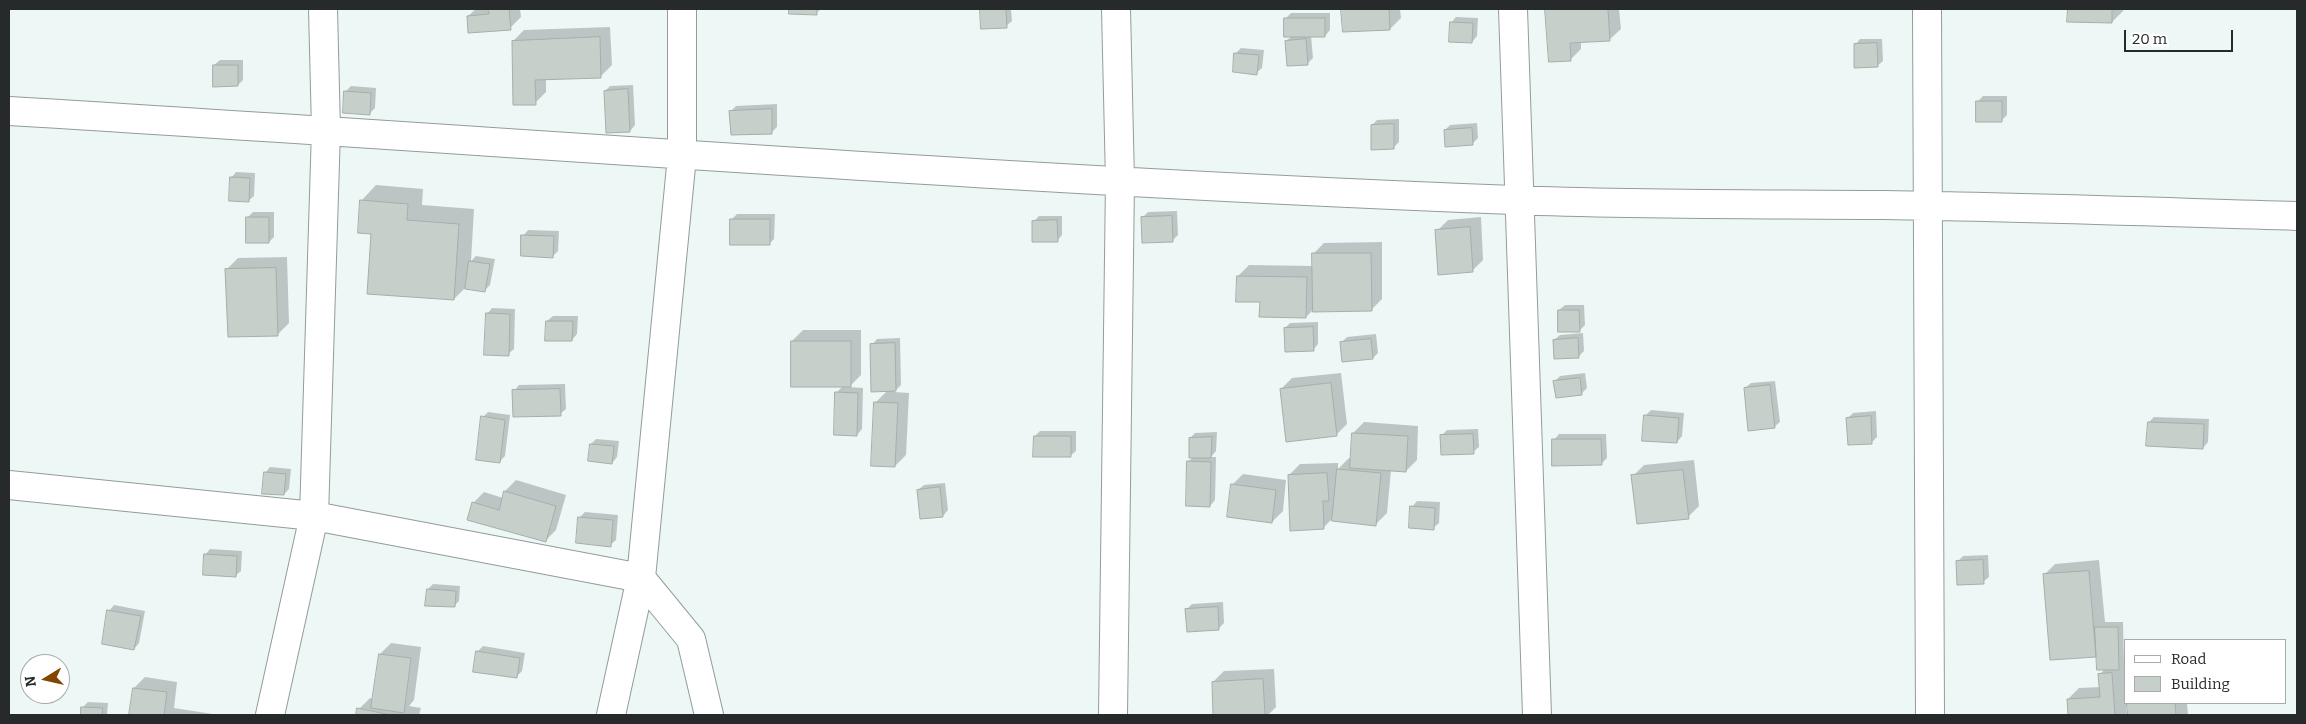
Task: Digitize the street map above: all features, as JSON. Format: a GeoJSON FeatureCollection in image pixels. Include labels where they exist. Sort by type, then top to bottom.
{"type":"FeatureCollection","features":[{"type":"Feature","properties":{"kind":"street"},"geometry":{"type":"LineString","coordinates":[[270,715],[314,516],[326,130],[323,9]]}},
{"type":"Feature","properties":{"kind":"street"},"geometry":{"type":"LineString","coordinates":[[611,715],[641,578],[682,156],[682,9]]}},
{"type":"Feature","properties":{"kind":"street"},"geometry":{"type":"LineString","coordinates":[[1112,715],[1120,181],[1116,9]]}},
{"type":"Feature","properties":{"kind":"street"},"geometry":{"type":"LineString","coordinates":[[1513,9],[1537,715]]}},
{"type":"Feature","properties":{"kind":"street"},"geometry":{"type":"LineString","coordinates":[[1927,9],[1930,715]]}},
{"type":"Feature","properties":{"kind":"street"},"geometry":{"type":"LineString","coordinates":[[9,111],[326,130],[682,156],[1120,181],[1519,200],[1928,206],[2297,216]]}},
{"type":"Feature","properties":{"kind":"street"},"geometry":{"type":"LineString","coordinates":[[9,485],[314,516],[641,578],[691,639],[709,715]]}},
{"type":"Feature","properties":{"kind":"building"},"geometry":{"type":"Polygon","coordinates":[[[488,9],[509,9],[511,30],[468,33],[467,16],[489,14],[488,9]]]}},
{"type":"Feature","properties":{"kind":"building"},"geometry":{"type":"Polygon","coordinates":[[[789,9],[817,9],[817,15],[789,14],[789,9]]]}},
{"type":"Feature","properties":{"kind":"building"},"geometry":{"type":"Polygon","coordinates":[[[980,9],[1006,9],[1007,28],[981,29],[980,9]]]}},
{"type":"Feature","properties":{"kind":"building"},"geometry":{"type":"Polygon","coordinates":[[[1341,9],[1389,9],[1390,30],[1343,32],[1341,9]]]}},
{"type":"Feature","properties":{"kind":"building"},"geometry":{"type":"Polygon","coordinates":[[[1545,9],[1608,9],[1610,41],[1570,43],[1571,61],[1549,62],[1545,9]]]}},
{"type":"Feature","properties":{"kind":"building"},"geometry":{"type":"Polygon","coordinates":[[[2068,9],[2112,9],[2112,23],[2067,22],[2068,9]]]}},
{"type":"Feature","properties":{"kind":"building"},"geometry":{"type":"Polygon","coordinates":[[[1284,18],[1325,18],[1325,37],[1284,37],[1284,18]]]}},
{"type":"Feature","properties":{"kind":"building"},"geometry":{"type":"Polygon","coordinates":[[[1450,22],[1473,23],[1472,43],[1449,42],[1450,22]]]}},
{"type":"Feature","properties":{"kind":"building"},"geometry":{"type":"Polygon","coordinates":[[[600,37],[601,78],[535,80],[536,105],[513,105],[512,41],[600,37]]]}},
{"type":"Feature","properties":{"kind":"building"},"geometry":{"type":"Polygon","coordinates":[[[1306,39],[1308,65],[1287,66],[1285,41],[1306,39]]]}},
{"type":"Feature","properties":{"kind":"building"},"geometry":{"type":"Polygon","coordinates":[[[1877,43],[1878,67],[1854,68],[1854,44],[1877,43]]]}},
{"type":"Feature","properties":{"kind":"building"},"geometry":{"type":"Polygon","coordinates":[[[1234,53],[1259,55],[1257,75],[1233,72],[1234,53]]]}},
{"type":"Feature","properties":{"kind":"building"},"geometry":{"type":"Polygon","coordinates":[[[213,65],[238,65],[238,86],[213,87],[213,65]]]}},
{"type":"Feature","properties":{"kind":"building"},"geometry":{"type":"Polygon","coordinates":[[[628,89],[630,132],[606,133],[604,91],[628,89]]]}},
{"type":"Feature","properties":{"kind":"building"},"geometry":{"type":"Polygon","coordinates":[[[344,91],[371,93],[370,115],[343,113],[344,91]]]}},
{"type":"Feature","properties":{"kind":"building"},"geometry":{"type":"Polygon","coordinates":[[[1976,101],[2002,101],[2002,122],[1976,122],[1976,101]]]}},
{"type":"Feature","properties":{"kind":"building"},"geometry":{"type":"Polygon","coordinates":[[[772,109],[772,134],[731,135],[729,111],[772,109]]]}},
{"type":"Feature","properties":{"kind":"building"},"geometry":{"type":"Polygon","coordinates":[[[1394,124],[1394,149],[1371,150],[1371,125],[1394,124]]]}},
{"type":"Feature","properties":{"kind":"building"},"geometry":{"type":"Polygon","coordinates":[[[1472,128],[1473,145],[1445,147],[1444,130],[1472,128]]]}},
{"type":"Feature","properties":{"kind":"building"},"geometry":{"type":"Polygon","coordinates":[[[230,177],[250,178],[249,202],[229,201],[230,177]]]}},
{"type":"Feature","properties":{"kind":"building"},"geometry":{"type":"Polygon","coordinates":[[[360,200],[408,204],[407,220],[459,224],[454,300],[367,294],[371,234],[358,233],[360,200]]]}},
{"type":"Feature","properties":{"kind":"building"},"geometry":{"type":"Polygon","coordinates":[[[1172,216],[1173,242],[1142,243],[1141,217],[1172,216]]]}},
{"type":"Feature","properties":{"kind":"building"},"geometry":{"type":"Polygon","coordinates":[[[246,217],[269,217],[269,243],[246,243],[246,217]]]}},
{"type":"Feature","properties":{"kind":"building"},"geometry":{"type":"Polygon","coordinates":[[[730,219],[770,219],[770,245],[730,245],[730,219]]]}},
{"type":"Feature","properties":{"kind":"building"},"geometry":{"type":"Polygon","coordinates":[[[1057,220],[1058,242],[1032,242],[1032,221],[1057,220]]]}},
{"type":"Feature","properties":{"kind":"building"},"geometry":{"type":"Polygon","coordinates":[[[1470,227],[1473,272],[1438,275],[1435,230],[1470,227]]]}},
{"type":"Feature","properties":{"kind":"building"},"geometry":{"type":"Polygon","coordinates":[[[521,235],[554,236],[553,258],[521,256],[521,235]]]}},
{"type":"Feature","properties":{"kind":"building"},"geometry":{"type":"Polygon","coordinates":[[[1312,253],[1371,253],[1372,311],[1313,312],[1312,253]]]}},
{"type":"Feature","properties":{"kind":"building"},"geometry":{"type":"Polygon","coordinates":[[[469,261],[490,264],[485,292],[465,289],[469,261]]]}},
{"type":"Feature","properties":{"kind":"building"},"geometry":{"type":"Polygon","coordinates":[[[276,268],[278,336],[228,337],[225,269],[276,268]]]}},
{"type":"Feature","properties":{"kind":"building"},"geometry":{"type":"Polygon","coordinates":[[[1237,276],[1307,277],[1306,318],[1259,317],[1260,302],[1236,302],[1237,276]]]}},
{"type":"Feature","properties":{"kind":"building"},"geometry":{"type":"Polygon","coordinates":[[[1558,310],[1579,310],[1580,332],[1558,332],[1558,310]]]}},
{"type":"Feature","properties":{"kind":"building"},"geometry":{"type":"Polygon","coordinates":[[[486,313],[510,314],[509,356],[484,355],[486,313]]]}},
{"type":"Feature","properties":{"kind":"building"},"geometry":{"type":"Polygon","coordinates":[[[546,321],[573,321],[572,341],[545,341],[546,321]]]}},
{"type":"Feature","properties":{"kind":"building"},"geometry":{"type":"Polygon","coordinates":[[[1313,327],[1314,351],[1285,352],[1284,328],[1313,327]]]}},
{"type":"Feature","properties":{"kind":"building"},"geometry":{"type":"Polygon","coordinates":[[[1578,338],[1579,358],[1554,359],[1553,340],[1578,338]]]}},
{"type":"Feature","properties":{"kind":"building"},"geometry":{"type":"Polygon","coordinates":[[[1371,339],[1373,359],[1342,362],[1340,342],[1371,339]]]}},
{"type":"Feature","properties":{"kind":"building"},"geometry":{"type":"Polygon","coordinates":[[[791,341],[851,341],[851,387],[791,387],[791,341]]]}},
{"type":"Feature","properties":{"kind":"building"},"geometry":{"type":"Polygon","coordinates":[[[895,343],[896,391],[871,392],[870,344],[895,343]]]}},
{"type":"Feature","properties":{"kind":"building"},"geometry":{"type":"Polygon","coordinates":[[[1580,378],[1582,395],[1556,398],[1553,381],[1580,378]]]}},
{"type":"Feature","properties":{"kind":"building"},"geometry":{"type":"Polygon","coordinates":[[[1331,383],[1337,436],[1286,442],[1280,389],[1331,383]]]}},
{"type":"Feature","properties":{"kind":"building"},"geometry":{"type":"Polygon","coordinates":[[[1770,385],[1775,428],[1748,431],[1744,388],[1770,385]]]}},
{"type":"Feature","properties":{"kind":"building"},"geometry":{"type":"Polygon","coordinates":[[[560,389],[561,416],[513,417],[512,390],[560,389]]]}},
{"type":"Feature","properties":{"kind":"building"},"geometry":{"type":"Polygon","coordinates":[[[835,392],[858,393],[857,436],[834,435],[835,392]]]}},
{"type":"Feature","properties":{"kind":"building"},"geometry":{"type":"Polygon","coordinates":[[[874,402],[898,403],[895,467],[871,466],[874,402]]]}},
{"type":"Feature","properties":{"kind":"building"},"geometry":{"type":"Polygon","coordinates":[[[1644,415],[1679,418],[1677,443],[1642,441],[1644,415]]]}},
{"type":"Feature","properties":{"kind":"building"},"geometry":{"type":"Polygon","coordinates":[[[481,416],[505,420],[500,463],[476,460],[481,416]]]}},
{"type":"Feature","properties":{"kind":"building"},"geometry":{"type":"Polygon","coordinates":[[[1871,416],[1872,444],[1848,445],[1846,418],[1871,416]]]}},
{"type":"Feature","properties":{"kind":"building"},"geometry":{"type":"Polygon","coordinates":[[[2148,422],[2204,424],[2203,449],[2146,446],[2148,422]]]}},
{"type":"Feature","properties":{"kind":"building"},"geometry":{"type":"Polygon","coordinates":[[[1352,433],[1408,436],[1406,472],[1350,468],[1352,433]]]}},
{"type":"Feature","properties":{"kind":"building"},"geometry":{"type":"Polygon","coordinates":[[[1473,434],[1474,454],[1441,455],[1440,435],[1473,434]]]}},
{"type":"Feature","properties":{"kind":"building"},"geometry":{"type":"Polygon","coordinates":[[[1034,436],[1071,436],[1071,457],[1033,457],[1034,436]]]}},
{"type":"Feature","properties":{"kind":"building"},"geometry":{"type":"Polygon","coordinates":[[[1212,437],[1211,458],[1189,458],[1189,438],[1212,437]]]}},
{"type":"Feature","properties":{"kind":"building"},"geometry":{"type":"Polygon","coordinates":[[[1552,439],[1601,439],[1602,465],[1552,466],[1552,439]]]}},
{"type":"Feature","properties":{"kind":"building"},"geometry":{"type":"Polygon","coordinates":[[[590,444],[614,446],[612,464],[588,461],[590,444]]]}},
{"type":"Feature","properties":{"kind":"building"},"geometry":{"type":"Polygon","coordinates":[[[1187,461],[1211,462],[1210,507],[1186,506],[1187,461]]]}},
{"type":"Feature","properties":{"kind":"building"},"geometry":{"type":"Polygon","coordinates":[[[1337,469],[1381,473],[1376,526],[1332,521],[1337,469]]]}},
{"type":"Feature","properties":{"kind":"building"},"geometry":{"type":"Polygon","coordinates":[[[1683,470],[1689,519],[1637,524],[1631,475],[1683,470]]]}},
{"type":"Feature","properties":{"kind":"building"},"geometry":{"type":"Polygon","coordinates":[[[264,472],[286,474],[284,495],[262,494],[264,472]]]}},
{"type":"Feature","properties":{"kind":"building"},"geometry":{"type":"Polygon","coordinates":[[[1327,473],[1329,501],[1323,501],[1324,529],[1290,531],[1288,475],[1327,473]]]}},
{"type":"Feature","properties":{"kind":"building"},"geometry":{"type":"Polygon","coordinates":[[[1231,484],[1276,490],[1272,523],[1227,517],[1231,484]]]}},
{"type":"Feature","properties":{"kind":"building"},"geometry":{"type":"Polygon","coordinates":[[[940,487],[943,517],[920,519],[917,490],[940,487]]]}},
{"type":"Feature","properties":{"kind":"building"},"geometry":{"type":"Polygon","coordinates":[[[504,491],[556,506],[546,542],[467,520],[472,502],[499,510],[504,491]]]}},
{"type":"Feature","properties":{"kind":"building"},"geometry":{"type":"Polygon","coordinates":[[[1410,506],[1435,508],[1434,530],[1409,528],[1410,506]]]}},
{"type":"Feature","properties":{"kind":"building"},"geometry":{"type":"Polygon","coordinates":[[[578,517],[613,520],[611,547],[576,543],[578,517]]]}},
{"type":"Feature","properties":{"kind":"building"},"geometry":{"type":"Polygon","coordinates":[[[204,554],[237,556],[236,577],[203,575],[204,554]]]}},
{"type":"Feature","properties":{"kind":"building"},"geometry":{"type":"Polygon","coordinates":[[[1983,560],[1984,584],[1957,585],[1956,561],[1983,560]]]}},
{"type":"Feature","properties":{"kind":"building"},"geometry":{"type":"Polygon","coordinates":[[[2089,571],[2096,657],[2050,660],[2043,574],[2089,571]]]}},
{"type":"Feature","properties":{"kind":"building"},"geometry":{"type":"Polygon","coordinates":[[[427,589],[456,591],[455,607],[425,606],[427,589]]]}},
{"type":"Feature","properties":{"kind":"building"},"geometry":{"type":"Polygon","coordinates":[[[1218,607],[1219,630],[1187,632],[1185,609],[1218,607]]]}},
{"type":"Feature","properties":{"kind":"building"},"geometry":{"type":"Polygon","coordinates":[[[107,610],[141,616],[134,650],[102,644],[107,610]]]}},
{"type":"Feature","properties":{"kind":"building"},"geometry":{"type":"Polygon","coordinates":[[[2095,627],[2118,627],[2119,670],[2097,670],[2095,627]]]}},
{"type":"Feature","properties":{"kind":"building"},"geometry":{"type":"Polygon","coordinates":[[[476,651],[520,658],[517,678],[473,672],[476,651]]]}},
{"type":"Feature","properties":{"kind":"building"},"geometry":{"type":"Polygon","coordinates":[[[379,654],[411,658],[404,713],[371,708],[379,654]]]}},
{"type":"Feature","properties":{"kind":"building"},"geometry":{"type":"Polygon","coordinates":[[[2112,673],[2115,715],[2068,715],[2067,699],[2100,697],[2098,674],[2112,673]]]}},
{"type":"Feature","properties":{"kind":"building"},"geometry":{"type":"Polygon","coordinates":[[[1263,679],[1265,715],[1213,715],[1212,682],[1263,679]]]}},
{"type":"Feature","properties":{"kind":"building"},"geometry":{"type":"Polygon","coordinates":[[[133,688],[167,692],[164,715],[129,715],[133,688]]]}},
{"type":"Feature","properties":{"kind":"building"},"geometry":{"type":"Polygon","coordinates":[[[2127,704],[2175,704],[2176,715],[2128,715],[2127,704]]]}},
{"type":"Feature","properties":{"kind":"building"},"geometry":{"type":"Polygon","coordinates":[[[81,707],[103,708],[102,715],[81,715],[81,707]]]}},
{"type":"Feature","properties":{"kind":"building"},"geometry":{"type":"Polygon","coordinates":[[[357,708],[391,715],[356,715],[357,708]]]}}]}
